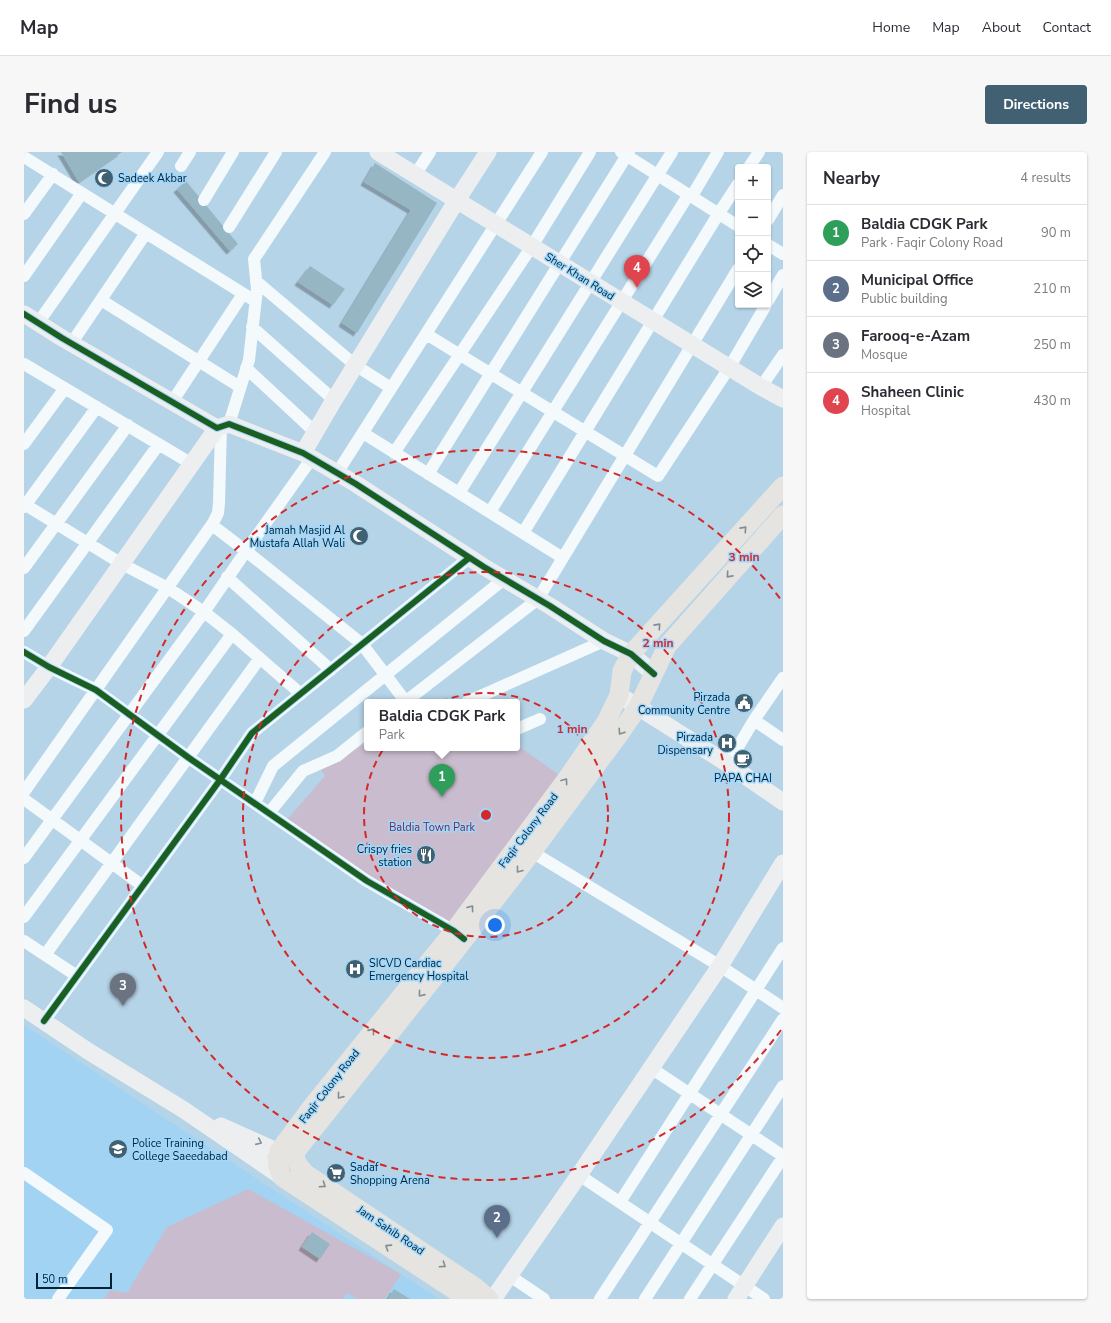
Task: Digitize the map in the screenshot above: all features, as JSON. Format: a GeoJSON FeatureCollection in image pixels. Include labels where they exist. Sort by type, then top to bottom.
{"type":"FeatureCollection","features":[{"type":"Feature","properties":{"kind":"main road","name":"Faqir Colony Road"},"geometry":{"type":"LineString","coordinates":[[282,1177],[277,1166],[277,1158],[296,1151],[459,935],[606,722],[620,696],[622,671],[631,654],[783,486]]}},
{"type":"Feature","properties":{"kind":"main road","name":"Faqir Colony Road"},"geometry":{"type":"LineString","coordinates":[[459,935],[532,852],[618,736],[638,706],[667,646],[783,515]]}},
{"type":"Feature","properties":{"kind":"main road","name":"Jam Sahib Road"},"geometry":{"type":"LineString","coordinates":[[287,1155],[312,1178],[475,1287],[490,1299]]}},
{"type":"Feature","properties":{"kind":"main road","name":"Jam Sahib Road"},"geometry":{"type":"LineString","coordinates":[[282,1177],[468,1299]]}},
{"type":"Feature","properties":{"kind":"street"},"geometry":{"type":"LineString","coordinates":[[38,323],[158,152]]}},
{"type":"Feature","properties":{"kind":"street"},"geometry":{"type":"LineString","coordinates":[[181,166],[190,152]]}},
{"type":"Feature","properties":{"kind":"street"},"geometry":{"type":"LineString","coordinates":[[204,200],[233,152]]}},
{"type":"Feature","properties":{"kind":"street"},"geometry":{"type":"LineString","coordinates":[[229,227],[276,152]]}},
{"type":"Feature","properties":{"kind":"street"},"geometry":{"type":"LineString","coordinates":[[24,700],[49,667],[192,464],[222,426],[240,386],[248,360],[255,301],[256,282],[254,259],[325,152]]}},
{"type":"Feature","properties":{"kind":"street"},"geometry":{"type":"LineString","coordinates":[[415,175],[430,152]]}},
{"type":"Feature","properties":{"kind":"street"},"geometry":{"type":"LineString","coordinates":[[24,858],[204,612],[246,551],[308,456],[315,432],[488,152]]}},
{"type":"Feature","properties":{"kind":"street"},"geometry":{"type":"LineString","coordinates":[[338,473],[542,152]]}},
{"type":"Feature","properties":{"kind":"street"},"geometry":{"type":"LineString","coordinates":[[394,453],[532,246],[590,152]]}},
{"type":"Feature","properties":{"kind":"street"},"geometry":{"type":"LineString","coordinates":[[459,493],[672,152]]}},
{"type":"Feature","properties":{"kind":"street"},"geometry":{"type":"LineString","coordinates":[[490,512],[718,152]]}},
{"type":"Feature","properties":{"kind":"street"},"geometry":{"type":"LineString","coordinates":[[751,164],[759,152]]}},
{"type":"Feature","properties":{"kind":"street","name":"Sher Khan Road"},"geometry":{"type":"LineString","coordinates":[[382,153],[415,175],[783,400]]}},
{"type":"Feature","properties":{"kind":"street"},"geometry":{"type":"LineString","coordinates":[[428,474],[560,263],[625,153],[735,224]]}},
{"type":"Feature","properties":{"kind":"street"},"geometry":{"type":"LineString","coordinates":[[24,156],[255,301]]}},
{"type":"Feature","properties":{"kind":"street"},"geometry":{"type":"LineString","coordinates":[[24,214],[52,174]]}},
{"type":"Feature","properties":{"kind":"street"},"geometry":{"type":"LineString","coordinates":[[523,533],[735,189]]}},
{"type":"Feature","properties":{"kind":"street"},"geometry":{"type":"LineString","coordinates":[[24,276],[82,193]]}},
{"type":"Feature","properties":{"kind":"street"},"geometry":{"type":"LineString","coordinates":[[771,215],[783,195]]}},
{"type":"Feature","properties":{"kind":"street"},"geometry":{"type":"LineString","coordinates":[[71,344],[146,233]]}},
{"type":"Feature","properties":{"kind":"street"},"geometry":{"type":"LineString","coordinates":[[771,247],[783,254]]}},
{"type":"Feature","properties":{"kind":"street"},"geometry":{"type":"LineString","coordinates":[[410,699],[538,599],[737,272]]}},
{"type":"Feature","properties":{"kind":"street"},"geometry":{"type":"LineString","coordinates":[[771,296],[783,275]]}},
{"type":"Feature","properties":{"kind":"street"},"geometry":{"type":"LineString","coordinates":[[256,282],[356,365],[391,388]]}},
{"type":"Feature","properties":{"kind":"street"},"geometry":{"type":"LineString","coordinates":[[172,402],[243,294]]}},
{"type":"Feature","properties":{"kind":"street"},"geometry":{"type":"LineString","coordinates":[[101,300],[240,386]]}},
{"type":"Feature","properties":{"kind":"street"},"geometry":{"type":"LineString","coordinates":[[426,334],[658,476],[729,368],[764,308]]}},
{"type":"Feature","properties":{"kind":"street"},"geometry":{"type":"LineString","coordinates":[[24,314],[71,344],[172,402],[222,426],[308,456],[338,473],[469,558],[538,599],[604,641],[631,654],[654,674]]}},
{"type":"Feature","properties":{"kind":"street"},"geometry":{"type":"LineString","coordinates":[[252,326],[334,400]]}},
{"type":"Feature","properties":{"kind":"street"},"geometry":{"type":"LineString","coordinates":[[761,387],[783,355]]}},
{"type":"Feature","properties":{"kind":"street"},"geometry":{"type":"LineString","coordinates":[[246,368],[315,432]]}},
{"type":"Feature","properties":{"kind":"street"},"geometry":{"type":"LineString","coordinates":[[26,370],[65,388],[192,464]]}},
{"type":"Feature","properties":{"kind":"street"},"geometry":{"type":"LineString","coordinates":[[24,444],[65,388]]}},
{"type":"Feature","properties":{"kind":"street"},"geometry":{"type":"LineString","coordinates":[[97,407],[25,505],[122,564],[168,588],[204,612],[232,634],[301,694]]}},
{"type":"Feature","properties":{"kind":"street"},"geometry":{"type":"LineString","coordinates":[[24,568],[128,425]]}},
{"type":"Feature","properties":{"kind":"street"},"geometry":{"type":"LineString","coordinates":[[24,792],[212,525],[218,513],[222,426]]}},
{"type":"Feature","properties":{"kind":"street"},"geometry":{"type":"LineString","coordinates":[[363,433],[563,558]]}},
{"type":"Feature","properties":{"kind":"street"},"geometry":{"type":"LineString","coordinates":[[24,631],[159,444]]}},
{"type":"Feature","properties":{"kind":"street"},"geometry":{"type":"LineString","coordinates":[[212,525],[362,644],[404,699]]}},
{"type":"Feature","properties":{"kind":"street"},"geometry":{"type":"LineString","coordinates":[[44,1021],[220,780],[252,733],[469,558]]}},
{"type":"Feature","properties":{"kind":"street"},"geometry":{"type":"LineString","coordinates":[[227,577],[331,670]]}},
{"type":"Feature","properties":{"kind":"street"},"geometry":{"type":"LineString","coordinates":[[255,803],[273,766],[504,579]]}},
{"type":"Feature","properties":{"kind":"street"},"geometry":{"type":"LineString","coordinates":[[24,917],[232,634]]}},
{"type":"Feature","properties":{"kind":"street"},"geometry":{"type":"LineString","coordinates":[[474,699],[604,641]]}},
{"type":"Feature","properties":{"kind":"street"},"geometry":{"type":"LineString","coordinates":[[24,652],[49,667],[96,690],[220,780],[367,881],[459,935]]}},
{"type":"Feature","properties":{"kind":"street"},"geometry":{"type":"LineString","coordinates":[[45,955],[260,658]]}},
{"type":"Feature","properties":{"kind":"street"},"geometry":{"type":"LineString","coordinates":[[728,764],[754,720],[783,678]]}},
{"type":"Feature","properties":{"kind":"street"},"geometry":{"type":"LineString","coordinates":[[620,696],[728,764],[783,802]]}},
{"type":"Feature","properties":{"kind":"street"},"geometry":{"type":"LineString","coordinates":[[520,728],[540,719]]}},
{"type":"Feature","properties":{"kind":"street"},"geometry":{"type":"LineString","coordinates":[[754,720],[783,740]]}},
{"type":"Feature","properties":{"kind":"street"},"geometry":{"type":"LineString","coordinates":[[269,813],[303,771],[336,756],[364,734]]}},
{"type":"Feature","properties":{"kind":"street"},"geometry":{"type":"LineString","coordinates":[[24,799],[143,886]]}},
{"type":"Feature","properties":{"kind":"street"},"geometry":{"type":"LineString","coordinates":[[532,852],[720,966],[783,1008]]}},
{"type":"Feature","properties":{"kind":"street"},"geometry":{"type":"LineString","coordinates":[[493,1299],[579,1175],[720,966],[783,863]]}},
{"type":"Feature","properties":{"kind":"street"},"geometry":{"type":"LineString","coordinates":[[24,941],[77,976]]}},
{"type":"Feature","properties":{"kind":"street"},"geometry":{"type":"LineString","coordinates":[[620,1202],[783,948]]}},
{"type":"Feature","properties":{"kind":"street"},"geometry":{"type":"LineString","coordinates":[[24,1008],[88,1051],[184,1110],[282,1177]]}},
{"type":"Feature","properties":{"kind":"street"},"geometry":{"type":"LineString","coordinates":[[600,1299],[783,1019]]}},
{"type":"Feature","properties":{"kind":"street"},"geometry":{"type":"LineString","coordinates":[[651,1068],[783,1157],[690,1299]]}},
{"type":"Feature","properties":{"kind":"street"},"geometry":{"type":"LineString","coordinates":[[645,1299],[783,1086]]}},
{"type":"Feature","properties":{"kind":"street"},"geometry":{"type":"LineString","coordinates":[[184,1110],[287,1155]]}},
{"type":"Feature","properties":{"kind":"street"},"geometry":{"type":"LineString","coordinates":[[24,1173],[107,1230],[58,1299]]}},
{"type":"Feature","properties":{"kind":"street"},"geometry":{"type":"LineString","coordinates":[[579,1175],[712,1264],[740,1292],[764,1299]]}},
{"type":"Feature","properties":{"kind":"street"},"geometry":{"type":"LineString","coordinates":[[740,1292],[783,1226]]}},
{"type":"Feature","properties":{"kind":"street"},"geometry":{"type":"LineString","coordinates":[[510,1276],[544,1299]]}},
{"type":"Feature","properties":{"kind":"shaded area","name":"Police Training College Saeedabad"},"geometry":{"type":"Polygon","coordinates":[[[24,1025],[401,1274],[439,1299],[24,1299],[24,1025]]]}},
{"type":"Feature","properties":{"kind":"green space","name":"Baldia Town Park"},"geometry":{"type":"Polygon","coordinates":[[[364,745],[364,751],[520,751],[520,747],[566,780],[454,931],[284,823],[325,776],[317,764],[364,745]]]}},
{"type":"Feature","properties":{"kind":"green space"},"geometry":{"type":"Polygon","coordinates":[[[248,1189],[401,1274],[385,1299],[357,1299],[348,1293],[343,1299],[104,1299],[110,1290],[127,1293],[167,1227],[248,1189]]]}},
{"type":"Feature","properties":{"kind":"building"},"geometry":{"type":"Polygon","coordinates":[[[61,152],[122,152],[79,182],[61,152]]]}},
{"type":"Feature","properties":{"kind":"building"},"geometry":{"type":"Polygon","coordinates":[[[375,163],[437,203],[357,333],[342,323],[411,210],[364,182],[375,163]]]}},
{"type":"Feature","properties":{"kind":"building"},"geometry":{"type":"Polygon","coordinates":[[[186,181],[238,244],[230,251],[177,189],[186,181]]]}},
{"type":"Feature","properties":{"kind":"building"},"geometry":{"type":"Polygon","coordinates":[[[310,266],[345,289],[333,305],[298,282],[310,266]]]}},
{"type":"Feature","properties":{"kind":"building"},"geometry":{"type":"Polygon","coordinates":[[[312,1232],[330,1244],[320,1259],[302,1247],[312,1232]]]}},
{"type":"Feature","properties":{"kind":"building"},"geometry":{"type":"Polygon","coordinates":[[[394,1289],[410,1299],[388,1299],[394,1289]]]}},
{"type":"Feature","properties":{"kind":"cycle path"},"geometry":{"type":"LineString","coordinates":[[24,314],[62,338],[217,428],[229,424],[303,453],[356,484],[484,567],[550,606],[604,641],[631,654],[654,674]]}},
{"type":"Feature","properties":{"kind":"cycle path"},"geometry":{"type":"LineString","coordinates":[[44,1021],[220,780],[252,733],[469,558]]}},
{"type":"Feature","properties":{"kind":"cycle path"},"geometry":{"type":"LineString","coordinates":[[24,652],[49,667],[96,690],[189,758],[367,881],[454,931],[464,939]]}},
{"type":"Feature","properties":{"kind":"place","name":"Sadeek Akbar"},"geometry":{"type":"Point","coordinates":[104,178]}},
{"type":"Feature","properties":{"kind":"place","name":"Shaheen Clinic"},"geometry":{"type":"Point","coordinates":[637,288]}},
{"type":"Feature","properties":{"kind":"place","name":"Jamah Masjid Al Mustafa Allah Wali"},"geometry":{"type":"Point","coordinates":[359,536]}},
{"type":"Feature","properties":{"kind":"place","name":"Pirzada Community Centre"},"geometry":{"type":"Point","coordinates":[744,703]}},
{"type":"Feature","properties":{"kind":"place","name":"Pirzada Dispensary"},"geometry":{"type":"Point","coordinates":[727,743]}},
{"type":"Feature","properties":{"kind":"place","name":"PAPA CHAI"},"geometry":{"type":"Point","coordinates":[743,759]}},
{"type":"Feature","properties":{"kind":"place","name":"Baldia CDGK Park"},"geometry":{"type":"Point","coordinates":[442,797]}},
{"type":"Feature","properties":{"kind":"place","name":"Crispy fries station"},"geometry":{"type":"Point","coordinates":[426,855]}},
{"type":"Feature","properties":{"kind":"place","name":"SICVD Cardiac Emergency Hospital"},"geometry":{"type":"Point","coordinates":[355,969]}},
{"type":"Feature","properties":{"kind":"place","name":"Farooq-e-Azam"},"geometry":{"type":"Point","coordinates":[123,1006]}},
{"type":"Feature","properties":{"kind":"place","name":"Police Training College Saeedabad"},"geometry":{"type":"Point","coordinates":[118,1149]}},
{"type":"Feature","properties":{"kind":"place","name":"Sadaf Shopping Arena"},"geometry":{"type":"Point","coordinates":[336,1173]}},
{"type":"Feature","properties":{"kind":"place","name":"Municipal Office"},"geometry":{"type":"Point","coordinates":[497,1238]}}]}
